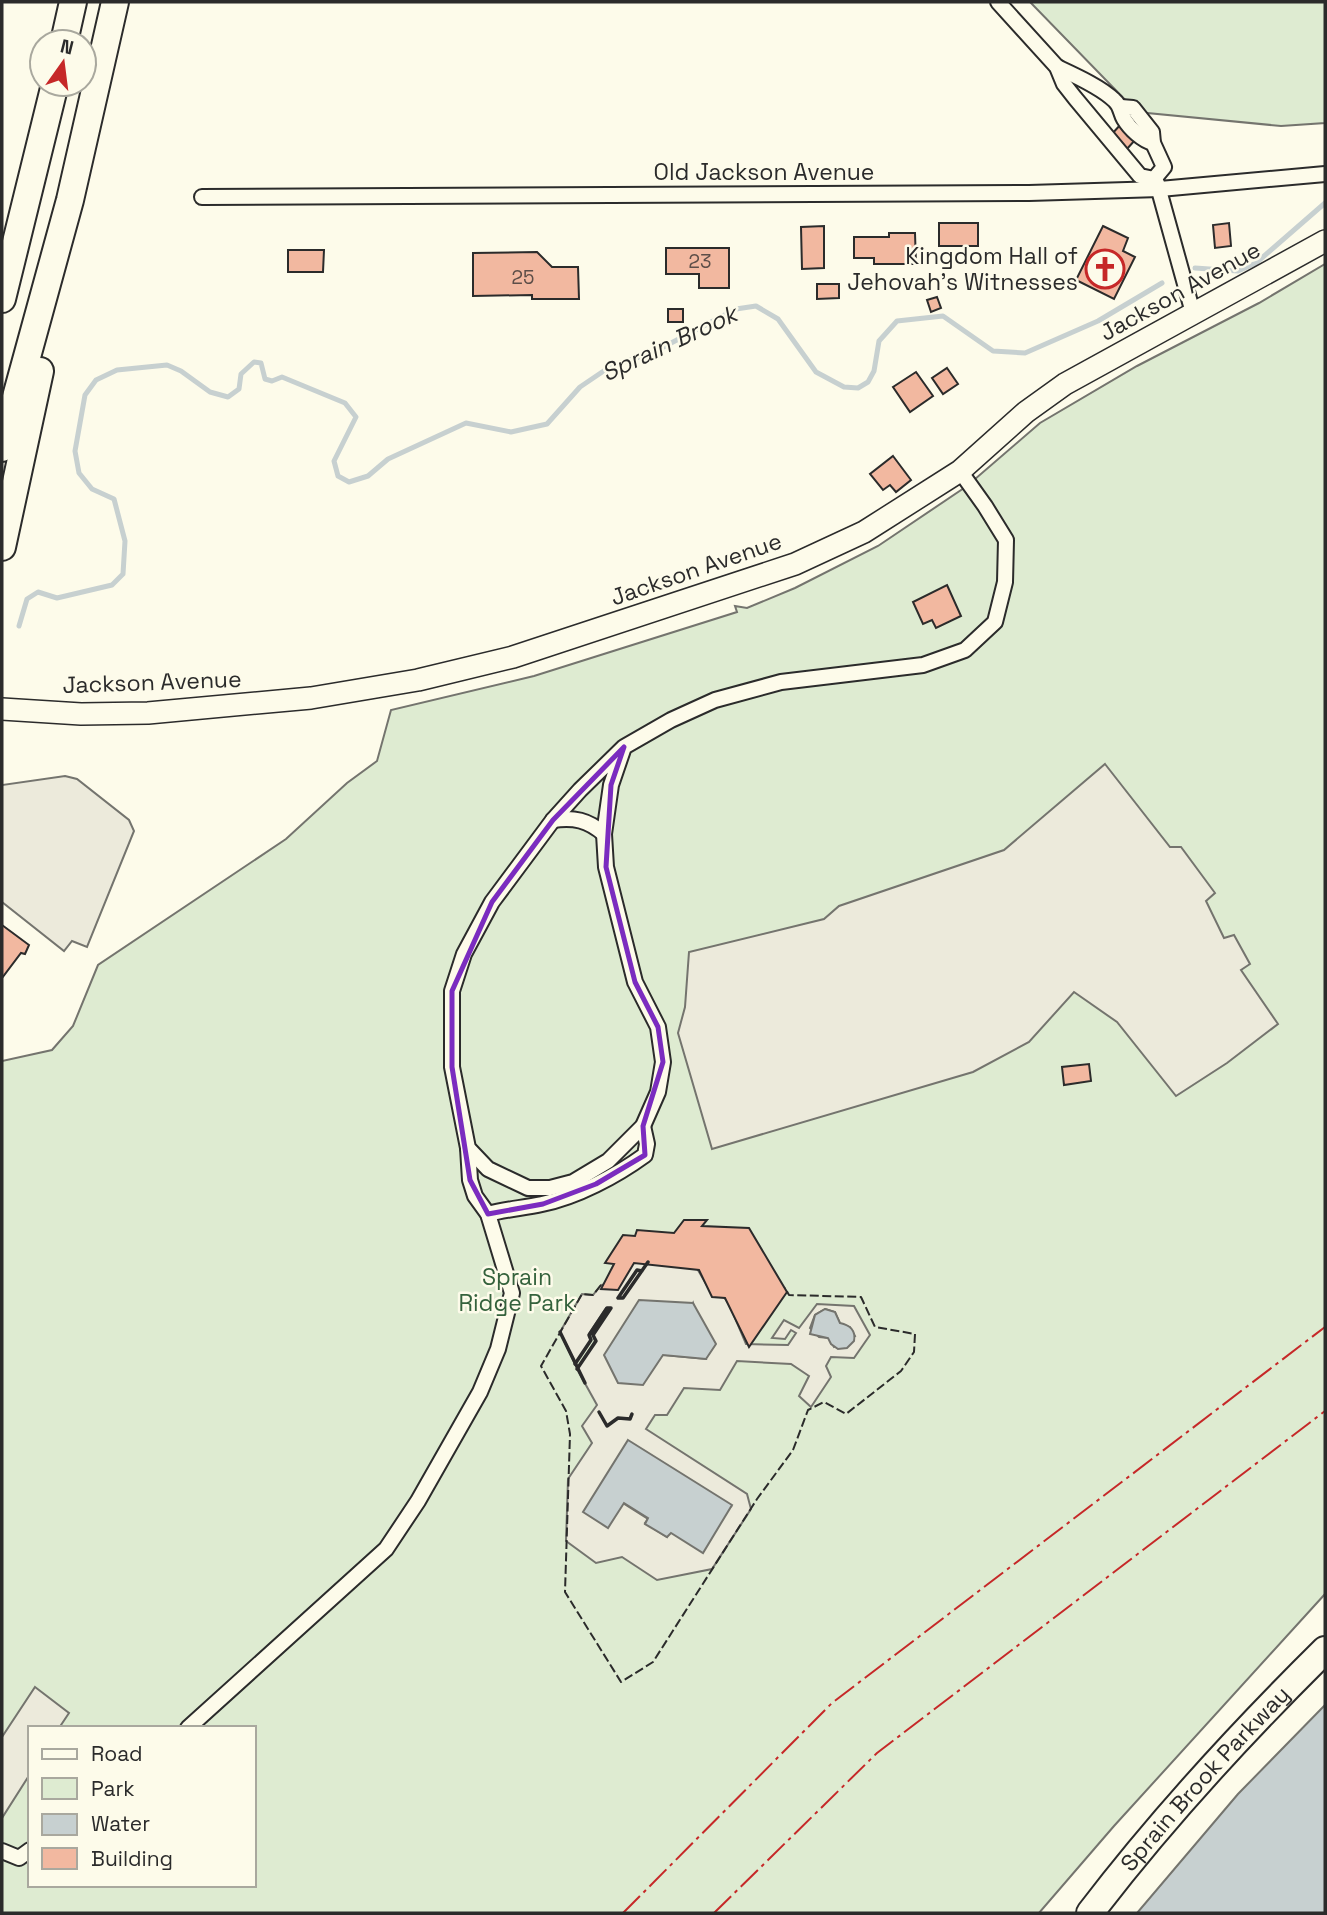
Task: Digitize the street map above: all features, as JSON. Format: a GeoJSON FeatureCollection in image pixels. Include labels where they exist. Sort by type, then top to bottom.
{"type":"FeatureCollection","features":[{"type":"Feature","properties":{"kind":"highway"},"geometry":{"type":"LineString","coordinates":[[67,28],[73,2]]}},
{"type":"Feature","properties":{"kind":"highway"},"geometry":{"type":"LineString","coordinates":[[2,448],[70,200],[115,2]]}},
{"type":"Feature","properties":{"kind":"highway"},"geometry":{"type":"LineString","coordinates":[[2,299],[52,98]]}},
{"type":"Feature","properties":{"kind":"highway"},"geometry":{"type":"LineString","coordinates":[[2,547],[30,424],[70,200]]}},
{"type":"Feature","properties":{"kind":"highway","name":"Sprain Brook Parkway"},"geometry":{"type":"LineString","coordinates":[[1090,1913],[1216,1764],[1325,1650]]}},
{"type":"Feature","properties":{"kind":"main road","name":"Jackson Avenue"},"geometry":{"type":"LineString","coordinates":[[4,709],[80,714],[148,713],[311,698],[418,680],[513,657],[794,564],[864,532],[960,471],[1026,412],[1065,384],[1325,241]]}},
{"type":"Feature","properties":{"kind":"street"},"geometry":{"type":"LineString","coordinates":[[998,2],[1057,66],[1111,97],[1121,107],[1133,108],[1152,132],[1149,142],[1124,155]]}},
{"type":"Feature","properties":{"kind":"street"},"geometry":{"type":"LineString","coordinates":[[1057,66],[1065,84],[1140,176],[1157,184]]}},
{"type":"Feature","properties":{"kind":"street"},"geometry":{"type":"LineString","coordinates":[[1100,127],[1121,107]]}},
{"type":"Feature","properties":{"kind":"street"},"geometry":{"type":"LineString","coordinates":[[1149,142],[1164,167],[1157,184],[1194,313]]}},
{"type":"Feature","properties":{"kind":"street","name":"Old Jackson Avenue"},"geometry":{"type":"LineString","coordinates":[[202,197],[1029,193],[1325,174]]}},
{"type":"Feature","properties":{"kind":"street"},"geometry":{"type":"LineString","coordinates":[[190,1726],[386,1549],[418,1501],[480,1392],[498,1349],[512,1293],[488,1214],[475,1196],[470,1180],[468,1148],[452,1067],[452,991],[464,954],[492,902],[553,820],[580,790],[624,747],[671,720],[715,700],[781,682],[923,665],[965,650],[995,622],[1005,582],[1006,540],[960,471]]}},
{"type":"Feature","properties":{"kind":"street"},"geometry":{"type":"LineString","coordinates":[[468,1148],[482,1164],[501,1177],[528,1188],[550,1188],[573,1182],[608,1161],[643,1126],[658,1092],[663,1062],[657,1027],[635,982],[606,867],[604,834],[611,785],[624,747]]}},
{"type":"Feature","properties":{"kind":"street"},"geometry":{"type":"LineString","coordinates":[[553,820],[578,818],[594,825],[604,834]]}},
{"type":"Feature","properties":{"kind":"street"},"geometry":{"type":"LineString","coordinates":[[488,1214],[544,1204],[624,1171],[645,1155],[647,1144],[643,1126]]}},
{"type":"Feature","properties":{"kind":"street"},"geometry":{"type":"LineString","coordinates":[[2,1851],[19,1858],[28,1851]]}},
{"type":"Feature","properties":{"kind":"highlighted area"},"geometry":{"type":"Polygon","coordinates":[[[624,747],[611,785],[606,867],[635,982],[658,1027],[663,1062],[643,1126],[645,1155],[596,1184],[543,1204],[488,1214],[470,1180],[452,1067],[452,991],[492,902],[553,820],[624,747]]]}},
{"type":"Feature","properties":{"kind":"green space"},"geometry":{"type":"Polygon","coordinates":[[[1030,2],[1325,2],[1325,123],[1281,126],[1137,112],[1030,2]]]}},
{"type":"Feature","properties":{"kind":"green space","name":"Sprain Ridge Park"},"geometry":{"type":"Polygon","coordinates":[[[1325,264],[1325,1594],[1114,1826],[1039,1913],[2,1913],[2,1061],[52,1050],[73,1026],[98,965],[286,839],[347,783],[377,761],[391,710],[534,676],[737,612],[735,606],[747,608],[795,588],[878,546],[967,486],[1040,423],[1137,366],[1259,303],[1325,264]]]}},
{"type":"Feature","properties":{"kind":"shaded area"},"geometry":{"type":"Polygon","coordinates":[[[1105,764],[1170,847],[1181,847],[1215,893],[1206,901],[1224,938],[1234,935],[1250,964],[1241,970],[1278,1024],[1227,1063],[1176,1096],[1117,1022],[1074,992],[1029,1042],[973,1072],[712,1149],[678,1033],[685,1007],[689,952],[824,919],[839,906],[1004,850],[1105,764]]]}},
{"type":"Feature","properties":{"kind":"shaded area"},"geometry":{"type":"Polygon","coordinates":[[[65,776],[77,779],[129,820],[134,831],[87,947],[72,941],[64,951],[2,902],[2,785],[65,776]]]}},
{"type":"Feature","properties":{"kind":"shaded area"},"geometry":{"type":"Polygon","coordinates":[[[629,1260],[695,1265],[712,1294],[722,1294],[730,1306],[746,1344],[788,1345],[796,1333],[791,1330],[785,1339],[772,1338],[784,1320],[799,1328],[817,1304],[854,1306],[870,1335],[854,1358],[831,1357],[826,1366],[831,1377],[811,1407],[799,1396],[809,1376],[791,1364],[737,1361],[720,1390],[684,1388],[667,1415],[655,1415],[646,1429],[747,1494],[751,1509],[712,1569],[657,1580],[622,1557],[596,1563],[566,1541],[568,1479],[592,1443],[582,1426],[597,1405],[577,1369],[595,1341],[593,1335],[610,1308],[606,1308],[589,1334],[591,1340],[575,1364],[560,1332],[582,1294],[593,1295],[601,1285],[612,1284],[629,1260]],[[693,1303],[663,1355],[706,1359],[693,1303]],[[825,1309],[815,1315],[810,1328],[819,1337],[829,1338],[834,1347],[855,1336],[850,1327],[840,1324],[835,1312],[825,1309]],[[623,1503],[648,1519],[645,1523],[667,1537],[670,1532],[732,1506],[623,1503]]]}},
{"type":"Feature","properties":{"kind":"shaded area"},"geometry":{"type":"Polygon","coordinates":[[[35,1687],[69,1713],[60,1726],[28,1726],[28,1777],[2,1818],[2,1737],[35,1687]]]}},
{"type":"Feature","properties":{"kind":"water"},"geometry":{"type":"Polygon","coordinates":[[[639,1300],[693,1303],[716,1344],[706,1359],[663,1355],[643,1385],[618,1383],[604,1355],[639,1300]]]}},
{"type":"Feature","properties":{"kind":"water"},"geometry":{"type":"Polygon","coordinates":[[[825,1309],[835,1312],[840,1323],[853,1331],[854,1341],[847,1348],[838,1349],[828,1338],[810,1334],[815,1315],[825,1309]]]}},
{"type":"Feature","properties":{"kind":"water"},"geometry":{"type":"Polygon","coordinates":[[[628,1440],[732,1505],[703,1553],[671,1533],[667,1537],[645,1524],[648,1518],[624,1503],[608,1528],[583,1512],[628,1440]]]}},
{"type":"Feature","properties":{"kind":"water"},"geometry":{"type":"Polygon","coordinates":[[[1325,1705],[1325,1913],[1137,1913],[1238,1794],[1325,1705]]]}},
{"type":"Feature","properties":{"kind":"building"},"geometry":{"type":"Polygon","coordinates":[[[1121,124],[1136,139],[1126,150],[1111,135],[1121,124]]]}},
{"type":"Feature","properties":{"kind":"building"},"geometry":{"type":"Polygon","coordinates":[[[939,223],[978,223],[978,246],[939,246],[939,223]]]}},
{"type":"Feature","properties":{"kind":"building"},"geometry":{"type":"Polygon","coordinates":[[[1229,223],[1231,246],[1215,248],[1213,225],[1229,223]]]}},
{"type":"Feature","properties":{"kind":"building"},"geometry":{"type":"Polygon","coordinates":[[[824,226],[824,268],[802,269],[801,227],[824,226]]]}},
{"type":"Feature","properties":{"kind":"building","name":"Kingdom Hall of Jehovah’s Witnesses"},"geometry":{"type":"Polygon","coordinates":[[[1103,226],[1128,238],[1123,251],[1135,257],[1114,299],[1076,280],[1103,226]]]}},
{"type":"Feature","properties":{"kind":"building"},"geometry":{"type":"Polygon","coordinates":[[[889,233],[915,233],[916,264],[874,264],[874,258],[854,258],[854,237],[889,237],[889,233]]]}},
{"type":"Feature","properties":{"kind":"building"},"geometry":{"type":"Polygon","coordinates":[[[666,248],[729,248],[729,288],[699,288],[699,274],[666,274],[666,248]]]}},
{"type":"Feature","properties":{"kind":"building"},"geometry":{"type":"Polygon","coordinates":[[[288,250],[324,250],[323,272],[288,272],[288,250]]]}},
{"type":"Feature","properties":{"kind":"building"},"geometry":{"type":"Polygon","coordinates":[[[537,252],[552,267],[578,267],[579,299],[532,299],[532,295],[473,296],[473,253],[537,252]]]}},
{"type":"Feature","properties":{"kind":"building"},"geometry":{"type":"Polygon","coordinates":[[[817,284],[839,284],[839,298],[817,299],[817,284]]]}},
{"type":"Feature","properties":{"kind":"building"},"geometry":{"type":"Polygon","coordinates":[[[937,297],[941,308],[931,312],[927,300],[937,297]]]}},
{"type":"Feature","properties":{"kind":"building"},"geometry":{"type":"Polygon","coordinates":[[[668,309],[683,309],[683,322],[668,322],[668,309]]]}},
{"type":"Feature","properties":{"kind":"building"},"geometry":{"type":"Polygon","coordinates":[[[947,368],[958,384],[943,394],[932,378],[947,368]]]}},
{"type":"Feature","properties":{"kind":"building"},"geometry":{"type":"Polygon","coordinates":[[[916,372],[933,396],[910,412],[893,387],[916,372]]]}},
{"type":"Feature","properties":{"kind":"building"},"geometry":{"type":"Polygon","coordinates":[[[893,456],[911,480],[896,492],[890,485],[883,490],[870,474],[893,456]]]}},
{"type":"Feature","properties":{"kind":"building"},"geometry":{"type":"Polygon","coordinates":[[[947,585],[961,616],[936,628],[932,620],[923,624],[913,602],[947,585]]]}},
{"type":"Feature","properties":{"kind":"building"},"geometry":{"type":"Polygon","coordinates":[[[2,925],[29,945],[25,954],[21,953],[2,978],[2,925]]]}},
{"type":"Feature","properties":{"kind":"building"},"geometry":{"type":"Polygon","coordinates":[[[1089,1064],[1091,1081],[1064,1085],[1062,1067],[1089,1064]]]}},
{"type":"Feature","properties":{"kind":"building"},"geometry":{"type":"Polygon","coordinates":[[[684,1220],[707,1220],[702,1226],[749,1228],[787,1292],[749,1347],[725,1298],[712,1297],[699,1270],[634,1263],[618,1290],[601,1289],[614,1264],[605,1263],[623,1235],[635,1236],[637,1230],[674,1233],[684,1220]]]}},
{"type":"Feature","properties":{"kind":"waterway","name":"Sprain Brook"},"geometry":{"type":"LineString","coordinates":[[1195,268],[1238,271],[1256,263],[1325,203]]}},
{"type":"Feature","properties":{"kind":"waterway","name":"Sprain Brook"},"geometry":{"type":"LineString","coordinates":[[19,626],[27,599],[38,592],[57,598],[112,585],[123,574],[125,541],[114,499],[92,489],[79,473],[75,451],[85,395],[96,380],[117,370],[167,365],[181,371],[210,392],[228,397],[239,389],[241,374],[254,362],[261,363],[265,379],[272,381],[282,377],[345,403],[356,417],[334,461],[338,476],[349,482],[368,476],[388,459],[466,423],[511,432],[547,424],[580,387],[611,366],[652,353],[736,309],[756,306],[778,319],[816,372],[844,387],[858,388],[868,382],[874,371],[879,341],[897,321],[943,316],[993,351],[1025,353],[1098,321],[1162,283]]}},
{"type":"Feature","properties":{"kind":"fence"},"geometry":{"type":"LineString","coordinates":[[601,1285],[593,1295],[582,1294],[541,1366],[566,1411],[570,1434],[565,1592],[621,1682],[653,1662],[757,1499],[793,1450],[808,1410],[824,1402],[846,1414],[901,1371],[914,1352],[915,1334],[875,1327],[861,1297],[789,1295],[785,1288]]}},
{"type":"Feature","properties":{"kind":"wall"},"geometry":{"type":"LineString","coordinates":[[642,1271],[637,1270],[618,1298],[623,1298],[648,1262]]}},
{"type":"Feature","properties":{"kind":"wall"},"geometry":{"type":"LineString","coordinates":[[575,1364],[591,1340],[589,1335],[607,1308],[611,1308],[593,1335],[596,1341],[577,1369]]}},
{"type":"Feature","properties":{"kind":"wall"},"geometry":{"type":"LineString","coordinates":[[560,1332],[585,1383]]}},
{"type":"Feature","properties":{"kind":"wall"},"geometry":{"type":"LineString","coordinates":[[599,1412],[607,1426],[618,1418],[630,1419],[632,1414]]}},
{"type":"Feature","properties":{"kind":"power"},"geometry":{"type":"LineString","coordinates":[[623,1913],[832,1703],[1325,1327]]}},
{"type":"Feature","properties":{"kind":"power"},"geometry":{"type":"LineString","coordinates":[[714,1913],[877,1753],[1325,1411]]}},
{"type":"Feature","properties":{"kind":"place","name":"Kingdom Hall of Jehovah’s Witnesses"},"geometry":{"type":"Point","coordinates":[1105,269]}}]}
